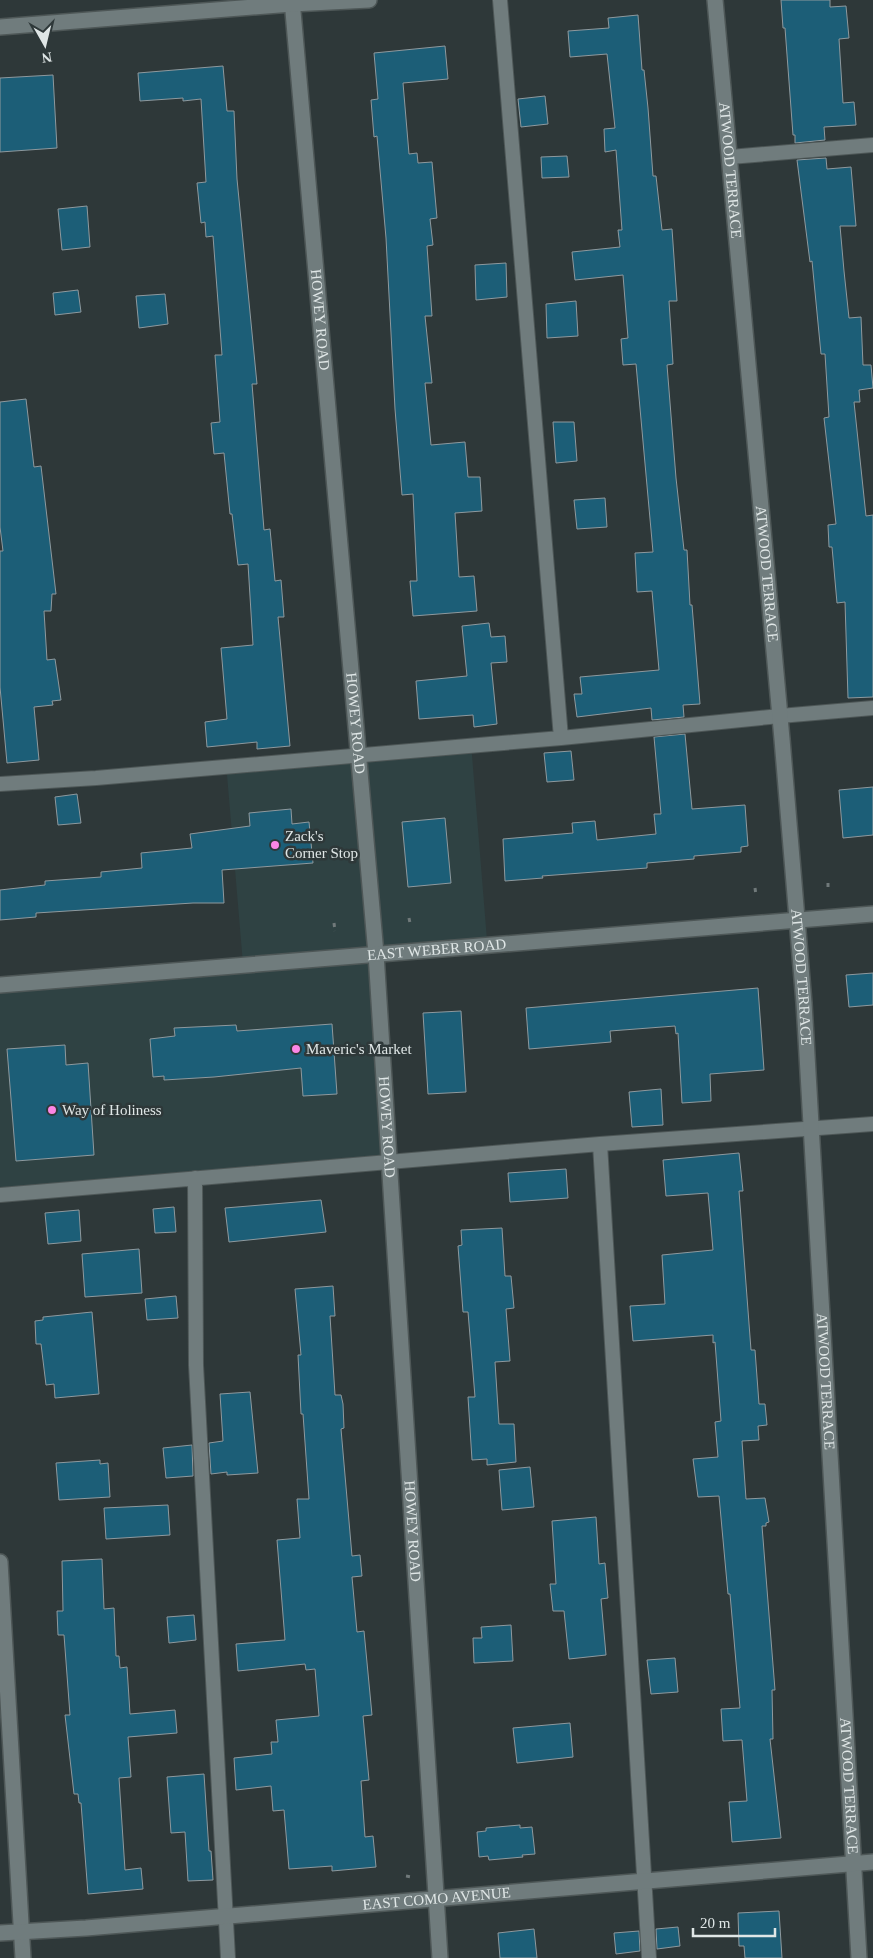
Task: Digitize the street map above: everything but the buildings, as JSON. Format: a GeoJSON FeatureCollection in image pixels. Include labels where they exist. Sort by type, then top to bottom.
{"type":"FeatureCollection","features":[{"type":"Feature","properties":{"kind":"street"},"geometry":{"type":"LineString","coordinates":[[0,27],[292,2],[369,0]]}},
{"type":"Feature","properties":{"kind":"street","name":"ATWOOD TERRACE"},"geometry":{"type":"LineString","coordinates":[[715,0],[804,1003],[859,1958]]}},
{"type":"Feature","properties":{"kind":"street","name":"HOWEY ROAD"},"geometry":{"type":"LineString","coordinates":[[292,2],[376,954],[440,1958]]}},
{"type":"Feature","properties":{"kind":"street","name":"EAST WEBER ROAD"},"geometry":{"type":"LineString","coordinates":[[0,985],[873,914]]}},
{"type":"Feature","properties":{"kind":"street"},"geometry":{"type":"LineString","coordinates":[[0,1562],[23,1958]]}},
{"type":"Feature","properties":{"kind":"street","name":"EAST COMO AVENUE"},"geometry":{"type":"LineString","coordinates":[[0,1933],[86,1928],[436,1900],[873,1862]]}},
{"type":"Feature","properties":{"kind":"lane"},"geometry":{"type":"LineString","coordinates":[[500,0],[560,738]]}},
{"type":"Feature","properties":{"kind":"lane"},"geometry":{"type":"LineString","coordinates":[[730,157],[873,145]]}},
{"type":"Feature","properties":{"kind":"lane"},"geometry":{"type":"LineString","coordinates":[[0,784],[96,778],[560,738],[873,708]]}},
{"type":"Feature","properties":{"kind":"lane"},"geometry":{"type":"LineString","coordinates":[[0,1195],[600,1144],[873,1124]]}},
{"type":"Feature","properties":{"kind":"lane"},"geometry":{"type":"LineString","coordinates":[[600,1144],[649,1958]]}},
{"type":"Feature","properties":{"kind":"lane"},"geometry":{"type":"LineString","coordinates":[[195,1178],[196,1365],[228,1958]]}},
{"type":"Feature","properties":{"kind":"path"},"geometry":{"type":"LineString","coordinates":[[828,883],[828,890]]}},
{"type":"Feature","properties":{"kind":"path"},"geometry":{"type":"LineString","coordinates":[[755,888],[756,895]]}},
{"type":"Feature","properties":{"kind":"path"},"geometry":{"type":"LineString","coordinates":[[409,918],[410,923]]}},
{"type":"Feature","properties":{"kind":"path"},"geometry":{"type":"LineString","coordinates":[[334,923],[335,931]]}},
{"type":"Feature","properties":{"kind":"path"},"geometry":{"type":"LineString","coordinates":[[406,1876],[412,1877]]}},
{"type":"Feature","properties":{"kind":"shaded area"},"geometry":{"type":"Polygon","coordinates":[[[471,743],[487,940],[373,949],[390,1167],[0,1198],[0,983],[243,964],[226,763],[471,743]]]}},
{"type":"Feature","properties":{"kind":"place","name":"Zack's Corner Stop"},"geometry":{"type":"Point","coordinates":[275,845]}},
{"type":"Feature","properties":{"kind":"place","name":"Maveric's Market"},"geometry":{"type":"Point","coordinates":[296,1049]}},
{"type":"Feature","properties":{"kind":"place","name":"Way of Holiness"},"geometry":{"type":"Point","coordinates":[52,1110]}}]}
